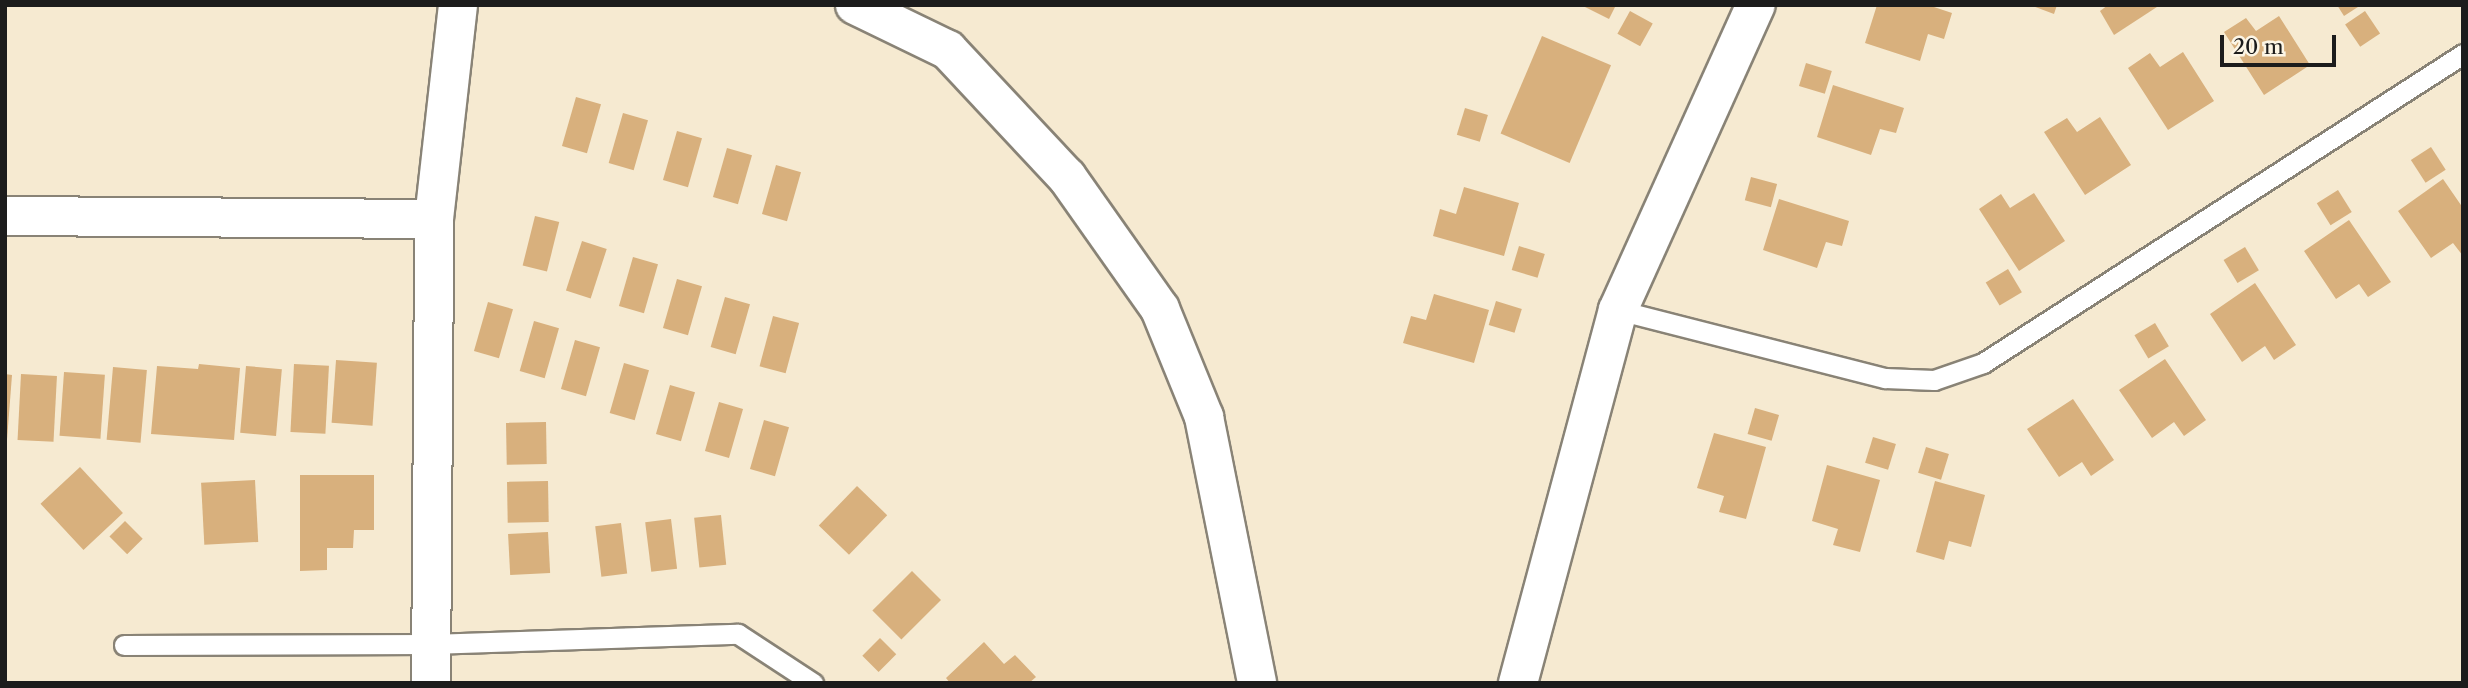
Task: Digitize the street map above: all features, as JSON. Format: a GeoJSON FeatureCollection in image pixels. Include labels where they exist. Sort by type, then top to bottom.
{"type":"FeatureCollection","features":[{"type":"Feature","properties":{"kind":"street"},"geometry":{"type":"LineString","coordinates":[[431,683],[435,219],[458,5]]}},
{"type":"Feature","properties":{"kind":"street"},"geometry":{"type":"LineString","coordinates":[[855,5],[948,50],[1068,177],[1160,309],[1204,416],[1256,683]]}},
{"type":"Feature","properties":{"kind":"street"},"geometry":{"type":"LineString","coordinates":[[1518,683],[1618,310],[1756,5]]}},
{"type":"Feature","properties":{"kind":"street"},"geometry":{"type":"LineString","coordinates":[[5,216],[435,219]]}},
{"type":"Feature","properties":{"kind":"lane"},"geometry":{"type":"LineString","coordinates":[[1618,310],[1885,378],[1934,380],[1983,363],[2463,54]]}},
{"type":"Feature","properties":{"kind":"lane"},"geometry":{"type":"LineString","coordinates":[[124,645],[430,644],[738,634],[813,683]]}},
{"type":"Feature","properties":{"kind":"building"},"geometry":{"type":"Polygon","coordinates":[[[1581,5],[1616,5],[1609,19],[1581,5]]]}},
{"type":"Feature","properties":{"kind":"building"},"geometry":{"type":"Polygon","coordinates":[[[1877,5],[1928,5],[1952,13],[1944,39],[1928,34],[1920,61],[1865,43],[1877,5]]]}},
{"type":"Feature","properties":{"kind":"building"},"geometry":{"type":"Polygon","coordinates":[[[2030,5],[2057,5],[2054,14],[2030,5]]]}},
{"type":"Feature","properties":{"kind":"building"},"geometry":{"type":"Polygon","coordinates":[[[2108,5],[2160,5],[2114,35],[2100,11],[2108,5]]]}},
{"type":"Feature","properties":{"kind":"building"},"geometry":{"type":"Polygon","coordinates":[[[2337,5],[2361,5],[2344,16],[2337,5]]]}},
{"type":"Feature","properties":{"kind":"building"},"geometry":{"type":"Polygon","coordinates":[[[1630,11],[1653,24],[1640,46],[1617,34],[1630,11]]]}},
{"type":"Feature","properties":{"kind":"building"},"geometry":{"type":"Polygon","coordinates":[[[2365,11],[2380,33],[2360,47],[2345,24],[2365,11]]]}},
{"type":"Feature","properties":{"kind":"building"},"geometry":{"type":"Polygon","coordinates":[[[2279,16],[2310,65],[2264,95],[2224,32],[2246,18],[2256,31],[2279,16]]]}},
{"type":"Feature","properties":{"kind":"building"},"geometry":{"type":"Polygon","coordinates":[[[1542,36],[1611,65],[1570,163],[1501,134],[1542,36]]]}},
{"type":"Feature","properties":{"kind":"building"},"geometry":{"type":"Polygon","coordinates":[[[2183,52],[2214,101],[2168,130],[2128,68],[2150,53],[2160,67],[2183,52]]]}},
{"type":"Feature","properties":{"kind":"building"},"geometry":{"type":"Polygon","coordinates":[[[1806,63],[1832,71],[1825,94],[1799,86],[1806,63]]]}},
{"type":"Feature","properties":{"kind":"building"},"geometry":{"type":"Polygon","coordinates":[[[1833,85],[1904,108],[1896,133],[1880,129],[1871,155],[1817,137],[1833,85]]]}},
{"type":"Feature","properties":{"kind":"building"},"geometry":{"type":"Polygon","coordinates":[[[576,97],[601,104],[587,153],[562,146],[576,97]]]}},
{"type":"Feature","properties":{"kind":"building"},"geometry":{"type":"Polygon","coordinates":[[[1465,108],[1488,115],[1480,142],[1457,135],[1465,108]]]}},
{"type":"Feature","properties":{"kind":"building"},"geometry":{"type":"Polygon","coordinates":[[[623,113],[648,120],[634,170],[609,163],[623,113]]]}},
{"type":"Feature","properties":{"kind":"building"},"geometry":{"type":"Polygon","coordinates":[[[2100,117],[2131,165],[2085,195],[2044,132],[2067,118],[2077,132],[2100,117]]]}},
{"type":"Feature","properties":{"kind":"building"},"geometry":{"type":"Polygon","coordinates":[[[677,131],[702,138],[688,187],[663,180],[677,131]]]}},
{"type":"Feature","properties":{"kind":"building"},"geometry":{"type":"Polygon","coordinates":[[[2431,147],[2446,170],[2426,183],[2411,160],[2431,147]]]}},
{"type":"Feature","properties":{"kind":"building"},"geometry":{"type":"Polygon","coordinates":[[[727,148],[752,155],[738,204],[713,197],[727,148]]]}},
{"type":"Feature","properties":{"kind":"building"},"geometry":{"type":"Polygon","coordinates":[[[776,165],[801,172],[787,221],[762,214],[776,165]]]}},
{"type":"Feature","properties":{"kind":"building"},"geometry":{"type":"Polygon","coordinates":[[[1751,177],[1777,184],[1771,207],[1745,200],[1751,177]]]}},
{"type":"Feature","properties":{"kind":"building"},"geometry":{"type":"Polygon","coordinates":[[[2443,179],[2463,208],[2463,256],[2453,243],[2431,258],[2398,211],[2443,179]]]}},
{"type":"Feature","properties":{"kind":"building"},"geometry":{"type":"Polygon","coordinates":[[[1464,187],[1519,203],[1504,256],[1433,236],[1440,209],[1456,214],[1464,187]]]}},
{"type":"Feature","properties":{"kind":"building"},"geometry":{"type":"Polygon","coordinates":[[[2338,190],[2352,212],[2331,225],[2317,203],[2338,190]]]}},
{"type":"Feature","properties":{"kind":"building"},"geometry":{"type":"Polygon","coordinates":[[[2034,193],[2065,241],[2019,271],[1979,209],[2001,194],[2010,208],[2034,193]]]}},
{"type":"Feature","properties":{"kind":"building"},"geometry":{"type":"Polygon","coordinates":[[[1779,199],[1849,221],[1842,246],[1826,242],[1817,268],[1763,250],[1779,199]]]}},
{"type":"Feature","properties":{"kind":"building"},"geometry":{"type":"Polygon","coordinates":[[[535,216],[559,222],[547,272],[523,265],[535,216]]]}},
{"type":"Feature","properties":{"kind":"building"},"geometry":{"type":"Polygon","coordinates":[[[2349,220],[2391,282],[2368,297],[2359,284],[2336,299],[2304,251],[2349,220]]]}},
{"type":"Feature","properties":{"kind":"building"},"geometry":{"type":"Polygon","coordinates":[[[582,241],[607,249],[591,298],[566,290],[582,241]]]}},
{"type":"Feature","properties":{"kind":"building"},"geometry":{"type":"Polygon","coordinates":[[[1519,246],[1545,254],[1538,278],[1512,270],[1519,246]]]}},
{"type":"Feature","properties":{"kind":"building"},"geometry":{"type":"Polygon","coordinates":[[[2245,247],[2259,270],[2237,283],[2224,260],[2245,247]]]}},
{"type":"Feature","properties":{"kind":"building"},"geometry":{"type":"Polygon","coordinates":[[[633,257],[658,264],[644,313],[619,306],[633,257]]]}},
{"type":"Feature","properties":{"kind":"building"},"geometry":{"type":"Polygon","coordinates":[[[2008,269],[2022,292],[2000,306],[1986,282],[2008,269]]]}},
{"type":"Feature","properties":{"kind":"building"},"geometry":{"type":"Polygon","coordinates":[[[677,279],[702,286],[688,335],[663,328],[677,279]]]}},
{"type":"Feature","properties":{"kind":"building"},"geometry":{"type":"Polygon","coordinates":[[[2255,283],[2296,345],[2274,360],[2265,346],[2242,362],[2210,314],[2255,283]]]}},
{"type":"Feature","properties":{"kind":"building"},"geometry":{"type":"Polygon","coordinates":[[[1434,294],[1489,310],[1474,363],[1403,343],[1411,316],[1426,320],[1434,294]]]}},
{"type":"Feature","properties":{"kind":"building"},"geometry":{"type":"Polygon","coordinates":[[[725,297],[750,304],[736,354],[711,347],[725,297]]]}},
{"type":"Feature","properties":{"kind":"building"},"geometry":{"type":"Polygon","coordinates":[[[1496,301],[1522,309],[1515,333],[1489,325],[1496,301]]]}},
{"type":"Feature","properties":{"kind":"building"},"geometry":{"type":"Polygon","coordinates":[[[488,302],[513,309],[499,358],[474,351],[488,302]]]}},
{"type":"Feature","properties":{"kind":"building"},"geometry":{"type":"Polygon","coordinates":[[[773,316],[799,323],[786,373],[760,366],[773,316]]]}},
{"type":"Feature","properties":{"kind":"building"},"geometry":{"type":"Polygon","coordinates":[[[534,321],[559,328],[545,378],[520,371],[534,321]]]}},
{"type":"Feature","properties":{"kind":"building"},"geometry":{"type":"Polygon","coordinates":[[[2155,323],[2169,346],[2148,359],[2134,335],[2155,323]]]}},
{"type":"Feature","properties":{"kind":"building"},"geometry":{"type":"Polygon","coordinates":[[[575,340],[600,347],[586,396],[561,389],[575,340]]]}},
{"type":"Feature","properties":{"kind":"building"},"geometry":{"type":"Polygon","coordinates":[[[2165,359],[2206,420],[2184,436],[2174,422],[2152,438],[2119,390],[2165,359]]]}},
{"type":"Feature","properties":{"kind":"building"},"geometry":{"type":"Polygon","coordinates":[[[336,360],[377,363],[373,426],[332,423],[336,360]]]}},
{"type":"Feature","properties":{"kind":"building"},"geometry":{"type":"Polygon","coordinates":[[[624,363],[649,370],[635,420],[610,413],[624,363]]]}},
{"type":"Feature","properties":{"kind":"building"},"geometry":{"type":"Polygon","coordinates":[[[199,364],[240,368],[234,440],[151,434],[157,366],[198,369],[199,364]]]}},
{"type":"Feature","properties":{"kind":"building"},"geometry":{"type":"Polygon","coordinates":[[[294,364],[329,366],[325,434],[290,432],[294,364]]]}},
{"type":"Feature","properties":{"kind":"building"},"geometry":{"type":"Polygon","coordinates":[[[246,366],[282,369],[276,436],[240,433],[246,366]]]}},
{"type":"Feature","properties":{"kind":"building"},"geometry":{"type":"Polygon","coordinates":[[[113,367],[147,370],[141,443],[107,440],[113,367]]]}},
{"type":"Feature","properties":{"kind":"building"},"geometry":{"type":"Polygon","coordinates":[[[64,372],[105,375],[100,439],[60,436],[64,372]]]}},
{"type":"Feature","properties":{"kind":"building"},"geometry":{"type":"Polygon","coordinates":[[[5,374],[12,375],[7,440],[5,439],[5,374]]]}},
{"type":"Feature","properties":{"kind":"building"},"geometry":{"type":"Polygon","coordinates":[[[21,374],[57,376],[53,442],[18,440],[21,374]]]}},
{"type":"Feature","properties":{"kind":"building"},"geometry":{"type":"Polygon","coordinates":[[[670,385],[695,392],[681,441],[656,434],[670,385]]]}},
{"type":"Feature","properties":{"kind":"building"},"geometry":{"type":"Polygon","coordinates":[[[2073,399],[2114,460],[2091,476],[2082,462],[2059,477],[2027,429],[2073,399]]]}},
{"type":"Feature","properties":{"kind":"building"},"geometry":{"type":"Polygon","coordinates":[[[719,402],[743,409],[729,458],[705,451],[719,402]]]}},
{"type":"Feature","properties":{"kind":"building"},"geometry":{"type":"Polygon","coordinates":[[[1755,408],[1779,415],[1772,441],[1748,434],[1755,408]]]}},
{"type":"Feature","properties":{"kind":"building"},"geometry":{"type":"Polygon","coordinates":[[[764,420],[789,427],[775,476],[750,469],[764,420]]]}},
{"type":"Feature","properties":{"kind":"building"},"geometry":{"type":"Polygon","coordinates":[[[546,422],[547,464],[507,465],[506,423],[546,422]]]}},
{"type":"Feature","properties":{"kind":"building"},"geometry":{"type":"Polygon","coordinates":[[[1714,433],[1766,447],[1746,519],[1719,512],[1724,496],[1697,488],[1714,433]]]}},
{"type":"Feature","properties":{"kind":"building"},"geometry":{"type":"Polygon","coordinates":[[[1873,437],[1896,444],[1888,470],[1865,463],[1873,437]]]}},
{"type":"Feature","properties":{"kind":"building"},"geometry":{"type":"Polygon","coordinates":[[[1926,447],[1949,454],[1941,480],[1918,473],[1926,447]]]}},
{"type":"Feature","properties":{"kind":"building"},"geometry":{"type":"Polygon","coordinates":[[[1827,465],[1880,480],[1860,552],[1833,545],[1838,529],[1812,521],[1827,465]]]}},
{"type":"Feature","properties":{"kind":"building"},"geometry":{"type":"Polygon","coordinates":[[[80,467],[123,513],[83,550],[41,504],[80,467]]]}},
{"type":"Feature","properties":{"kind":"building"},"geometry":{"type":"Polygon","coordinates":[[[300,475],[374,475],[374,530],[354,530],[353,548],[327,548],[327,570],[300,571],[300,475]]]}},
{"type":"Feature","properties":{"kind":"building"},"geometry":{"type":"Polygon","coordinates":[[[255,480],[258,542],[204,545],[201,483],[255,480]]]}},
{"type":"Feature","properties":{"kind":"building"},"geometry":{"type":"Polygon","coordinates":[[[548,481],[549,522],[508,523],[507,482],[548,481]]]}},
{"type":"Feature","properties":{"kind":"building"},"geometry":{"type":"Polygon","coordinates":[[[1935,481],[1985,495],[1971,547],[1949,541],[1944,560],[1916,552],[1935,481]]]}},
{"type":"Feature","properties":{"kind":"building"},"geometry":{"type":"Polygon","coordinates":[[[857,486],[887,515],[849,555],[819,526],[857,486]]]}},
{"type":"Feature","properties":{"kind":"building"},"geometry":{"type":"Polygon","coordinates":[[[721,515],[726,565],[699,568],[694,518],[721,515]]]}},
{"type":"Feature","properties":{"kind":"building"},"geometry":{"type":"Polygon","coordinates":[[[671,519],[677,569],[651,572],[645,522],[671,519]]]}},
{"type":"Feature","properties":{"kind":"building"},"geometry":{"type":"Polygon","coordinates":[[[125,521],[143,539],[127,554],[109,537],[125,521]]]}},
{"type":"Feature","properties":{"kind":"building"},"geometry":{"type":"Polygon","coordinates":[[[621,523],[627,574],[601,577],[595,526],[621,523]]]}},
{"type":"Feature","properties":{"kind":"building"},"geometry":{"type":"Polygon","coordinates":[[[548,532],[550,573],[510,575],[508,534],[548,532]]]}},
{"type":"Feature","properties":{"kind":"building"},"geometry":{"type":"Polygon","coordinates":[[[912,571],[941,600],[901,640],[872,611],[912,571]]]}},
{"type":"Feature","properties":{"kind":"building"},"geometry":{"type":"Polygon","coordinates":[[[880,638],[896,654],[879,672],[862,656],[880,638]]]}},
{"type":"Feature","properties":{"kind":"building"},"geometry":{"type":"Polygon","coordinates":[[[984,642],[1004,664],[1015,655],[1036,677],[1029,683],[950,683],[946,678],[984,642]]]}}]}
